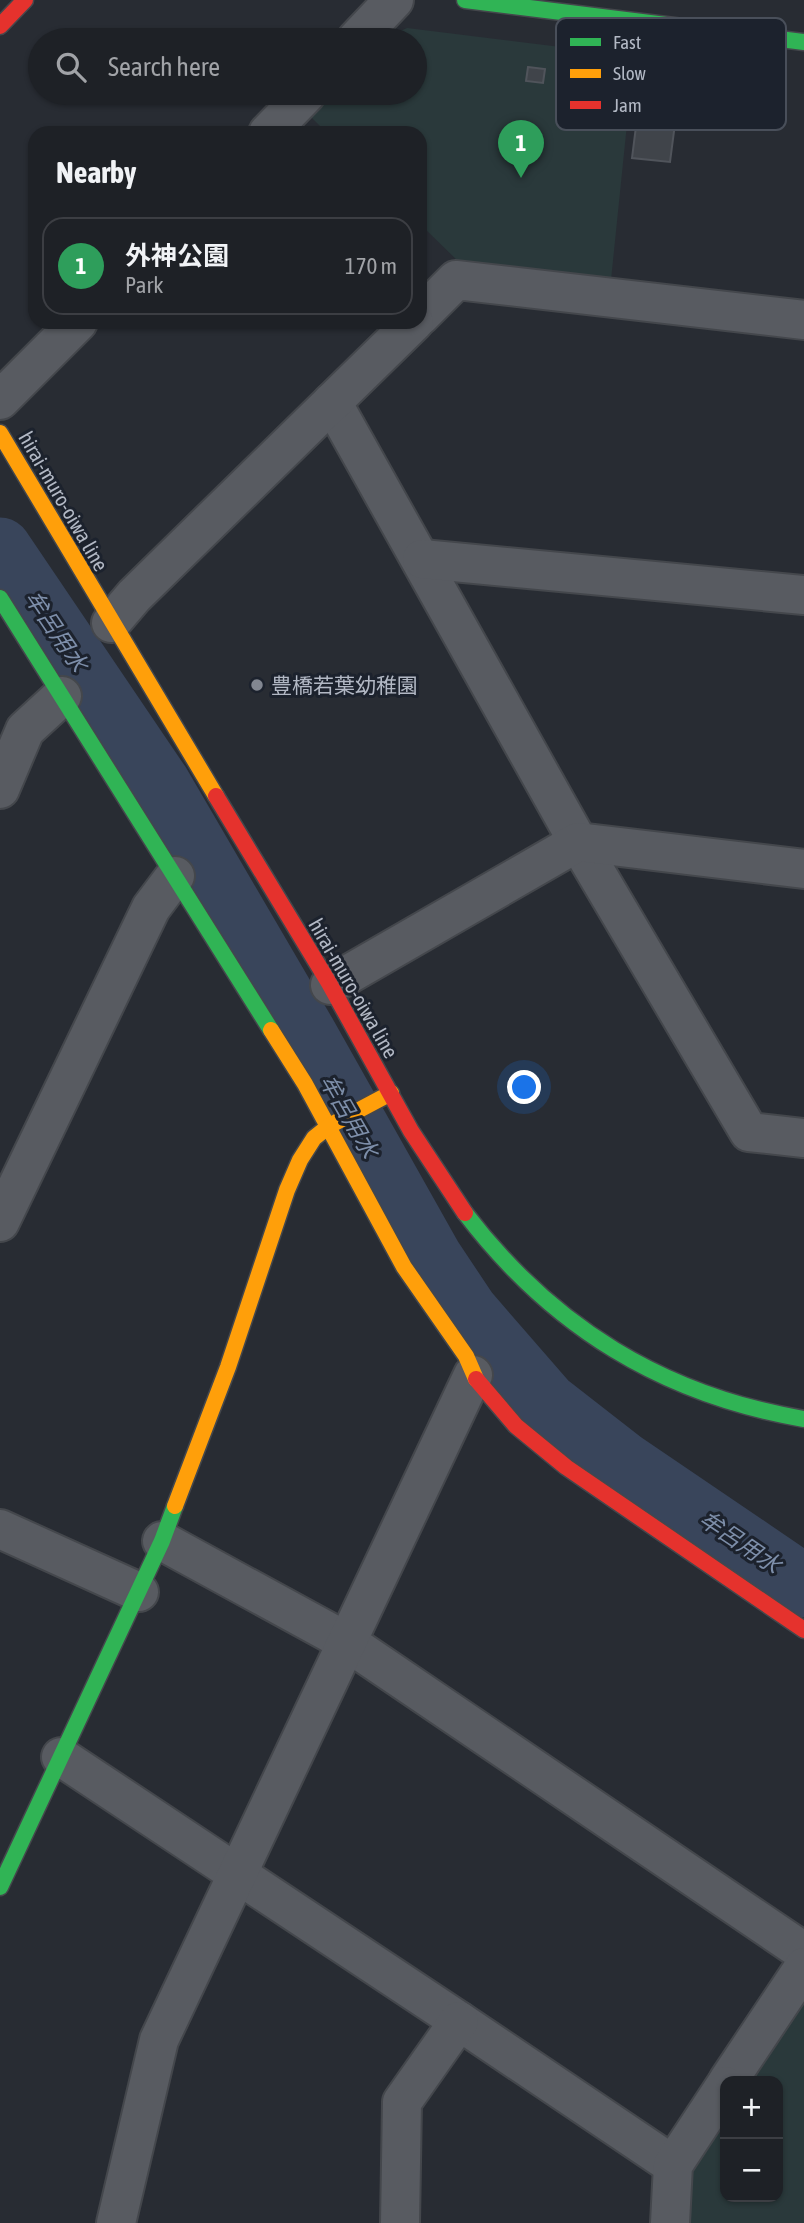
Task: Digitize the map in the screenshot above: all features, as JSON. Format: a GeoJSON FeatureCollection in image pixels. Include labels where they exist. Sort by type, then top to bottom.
{"type":"FeatureCollection","features":[{"type":"Feature","properties":{"kind":"street"},"geometry":{"type":"LineString","coordinates":[[0,26],[25,0]]}},
{"type":"Feature","properties":{"kind":"street"},"geometry":{"type":"LineString","coordinates":[[367,28],[394,0]]}},
{"type":"Feature","properties":{"kind":"street"},"geometry":{"type":"LineString","coordinates":[[465,0],[610,18]]}},
{"type":"Feature","properties":{"kind":"street"},"geometry":{"type":"LineString","coordinates":[[786,40],[804,42]]}},
{"type":"Feature","properties":{"kind":"street"},"geometry":{"type":"LineString","coordinates":[[275,126],[295,105]]}},
{"type":"Feature","properties":{"kind":"street"},"geometry":{"type":"LineString","coordinates":[[427,309],[456,280],[804,320]]}},
{"type":"Feature","properties":{"kind":"street"},"geometry":{"type":"LineString","coordinates":[[0,400],[71,329]]}},
{"type":"Feature","properties":{"kind":"street"},"geometry":{"type":"LineString","coordinates":[[111,623],[134,596],[407,329]]}},
{"type":"Feature","properties":{"kind":"street"},"geometry":{"type":"LineString","coordinates":[[332,402],[578,842],[749,1132],[804,1138]]}},
{"type":"Feature","properties":{"kind":"street","name":"hirai-muro-oiwa line"},"geometry":{"type":"LineString","coordinates":[[0,433],[461,1208],[508,1265],[568,1320],[621,1355],[673,1381],[733,1403],[804,1419]]}},
{"type":"Feature","properties":{"kind":"street"},"geometry":{"type":"LineString","coordinates":[[422,559],[804,595]]}},
{"type":"Feature","properties":{"kind":"street"},"geometry":{"type":"LineString","coordinates":[[0,598],[333,1124],[404,1267],[466,1356],[473,1375],[516,1426],[566,1468],[804,1630]]}},
{"type":"Feature","properties":{"kind":"street"},"geometry":{"type":"LineString","coordinates":[[0,789],[25,730],[62,696]]}},
{"type":"Feature","properties":{"kind":"street"},"geometry":{"type":"LineString","coordinates":[[330,985],[578,842],[804,869]]}},
{"type":"Feature","properties":{"kind":"street"},"geometry":{"type":"LineString","coordinates":[[0,1222],[151,908],[174,876]]}},
{"type":"Feature","properties":{"kind":"street"},"geometry":{"type":"LineString","coordinates":[[0,1887],[162,1541],[228,1367],[287,1190],[300,1160],[314,1138],[333,1124],[391,1093]]}},
{"type":"Feature","properties":{"kind":"street"},"geometry":{"type":"LineString","coordinates":[[116,2223],[159,2040],[473,1375]]}},
{"type":"Feature","properties":{"kind":"street"},"geometry":{"type":"LineString","coordinates":[[0,1529],[139,1592]]}},
{"type":"Feature","properties":{"kind":"street"},"geometry":{"type":"LineString","coordinates":[[162,1541],[347,1642],[804,1952]]}},
{"type":"Feature","properties":{"kind":"street"},"geometry":{"type":"LineString","coordinates":[[61,1757],[673,2165]]}},
{"type":"Feature","properties":{"kind":"street"},"geometry":{"type":"LineString","coordinates":[[731,2076],[804,1967]]}},
{"type":"Feature","properties":{"kind":"street"},"geometry":{"type":"LineString","coordinates":[[400,2223],[402,2102],[459,2021]]}},
{"type":"Feature","properties":{"kind":"street"},"geometry":{"type":"LineString","coordinates":[[670,2223],[673,2165],[720,2094]]}},
{"type":"Feature","properties":{"kind":"shaded area"},"geometry":{"type":"Polygon","coordinates":[[[427,30],[556,46],[556,130],[626,130],[611,280],[460,263],[427,231],[427,126],[320,126],[308,114],[317,105],[427,105],[427,30]]]}},
{"type":"Feature","properties":{"kind":"shaded area"},"geometry":{"type":"Polygon","coordinates":[[[804,1995],[804,2223],[687,2223],[689,2170],[720,2122],[720,2202],[783,2202],[783,2076],[750,2076],[804,1995]]]}},
{"type":"Feature","properties":{"kind":"building"},"geometry":{"type":"Polygon","coordinates":[[[528,67],[545,69],[543,83],[526,81],[528,67]]]}},
{"type":"Feature","properties":{"kind":"building"},"geometry":{"type":"Polygon","coordinates":[[[636,130],[674,130],[670,162],[632,158],[636,130]]]}},
{"type":"Feature","properties":{"kind":"waterway","name":"牟呂用水"},"geometry":{"type":"LineString","coordinates":[[0,549],[159,784],[305,1034],[431,1258],[467,1312],[546,1403],[623,1463],[804,1586]]}},
{"type":"Feature","properties":{"kind":"traffic: fast"},"geometry":{"type":"LineString","coordinates":[[465,0],[610,18]]}},
{"type":"Feature","properties":{"kind":"traffic: fast"},"geometry":{"type":"LineString","coordinates":[[786,40],[804,42]]}},
{"type":"Feature","properties":{"kind":"traffic: fast"},"geometry":{"type":"LineString","coordinates":[[0,598],[271,1030]]}},
{"type":"Feature","properties":{"kind":"traffic: fast"},"geometry":{"type":"LineString","coordinates":[[465,1213],[499,1254],[535,1290],[573,1322],[614,1350],[704,1393],[753,1408],[804,1419]]}},
{"type":"Feature","properties":{"kind":"traffic: fast"},"geometry":{"type":"LineString","coordinates":[[0,1887],[162,1541],[175,1506]]}},
{"type":"Feature","properties":{"kind":"traffic: slow"},"geometry":{"type":"LineString","coordinates":[[0,433],[216,796]]}},
{"type":"Feature","properties":{"kind":"traffic: slow"},"geometry":{"type":"LineString","coordinates":[[271,1030],[305,1084],[404,1267],[466,1356],[476,1379]]}},
{"type":"Feature","properties":{"kind":"traffic: slow"},"geometry":{"type":"LineString","coordinates":[[175,1506],[228,1367],[287,1190],[300,1160],[314,1138],[329,1126],[391,1093]]}},
{"type":"Feature","properties":{"kind":"traffic: jam"},"geometry":{"type":"LineString","coordinates":[[0,26],[25,0]]}},
{"type":"Feature","properties":{"kind":"traffic: jam"},"geometry":{"type":"LineString","coordinates":[[216,796],[329,983],[411,1131],[465,1213]]}},
{"type":"Feature","properties":{"kind":"traffic: jam"},"geometry":{"type":"LineString","coordinates":[[476,1379],[516,1426],[566,1467],[804,1630]]}},
{"type":"Feature","properties":{"kind":"place","name":"外神公園"},"geometry":{"type":"Point","coordinates":[521,178]}},
{"type":"Feature","properties":{"kind":"place","name":"豊橋若葉幼稚園"},"geometry":{"type":"Point","coordinates":[257,685]}}]}
